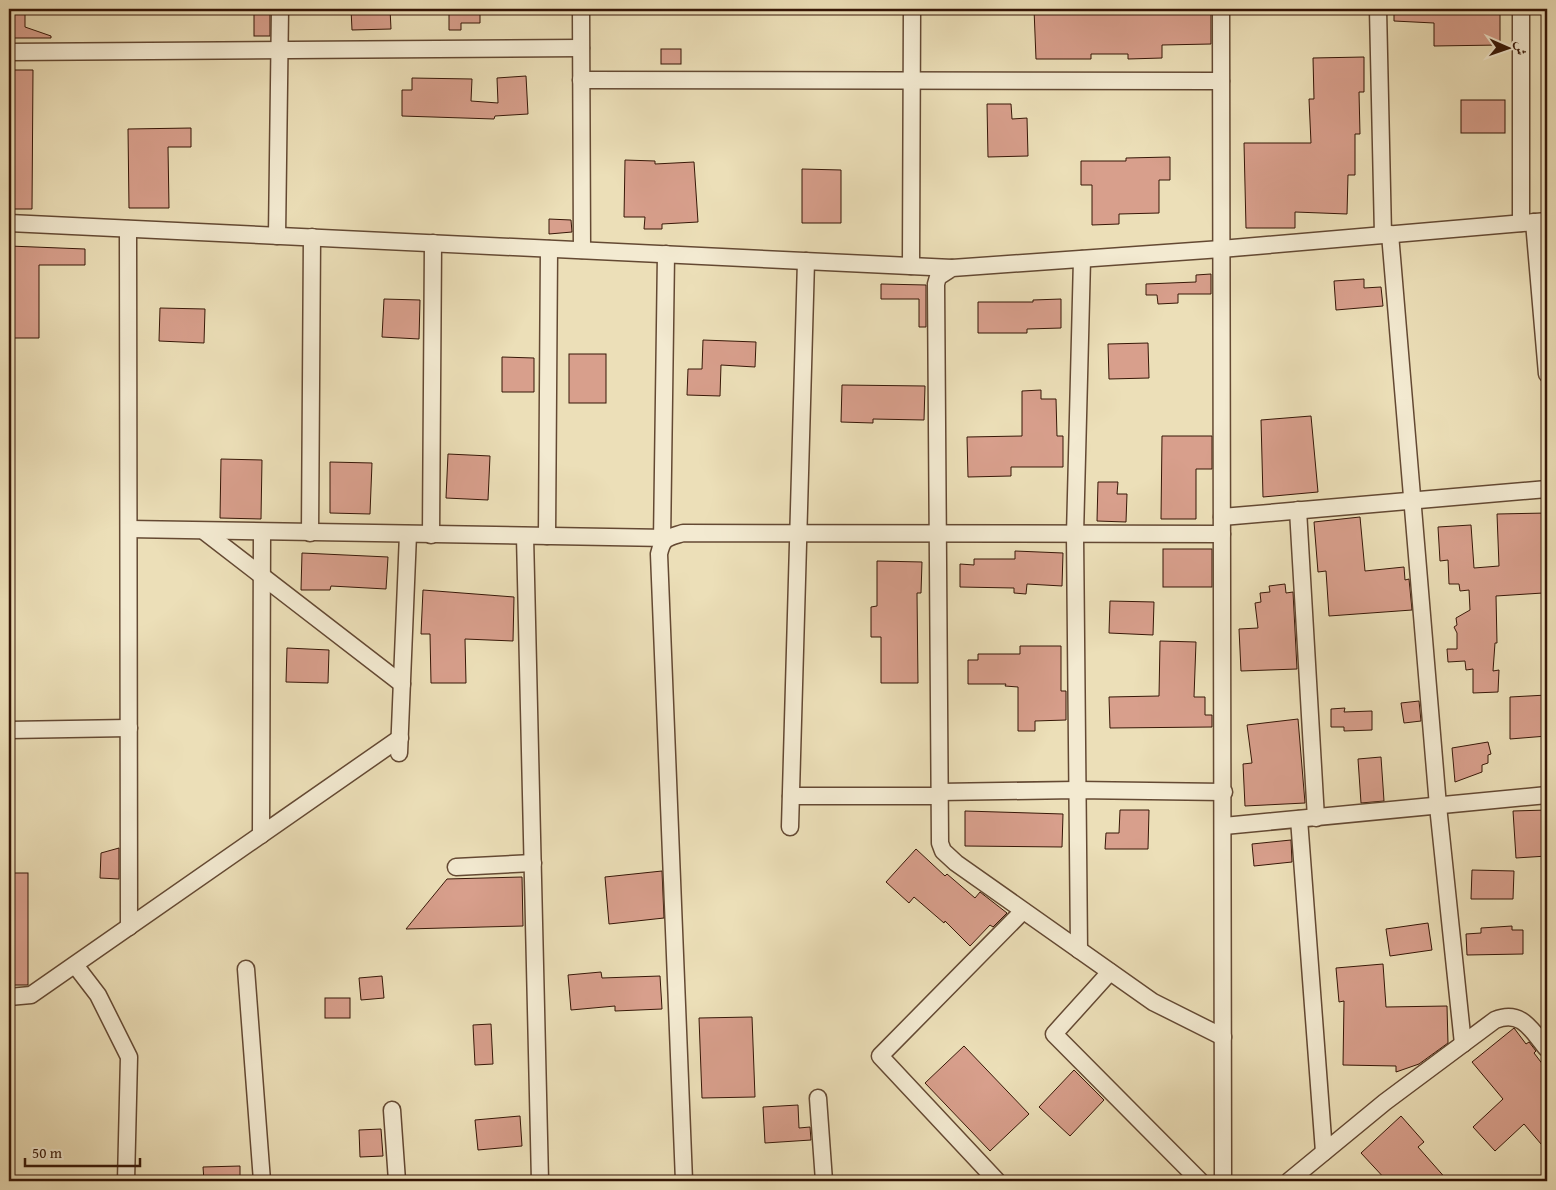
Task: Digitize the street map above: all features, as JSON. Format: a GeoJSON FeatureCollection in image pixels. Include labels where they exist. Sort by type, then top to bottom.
{"type":"FeatureCollection","features":[{"type":"Feature","properties":{"kind":"street"},"geometry":{"type":"LineString","coordinates":[[276,236],[280,9]]}},
{"type":"Feature","properties":{"kind":"street"},"geometry":{"type":"LineString","coordinates":[[581,9],[582,250]]}},
{"type":"Feature","properties":{"kind":"street"},"geometry":{"type":"LineString","coordinates":[[911,266],[912,9]]}},
{"type":"Feature","properties":{"kind":"street"},"geometry":{"type":"LineString","coordinates":[[1220,9],[1224,792],[1223,1181]]}},
{"type":"Feature","properties":{"kind":"street"},"geometry":{"type":"LineString","coordinates":[[1378,9],[1387,235],[1438,806],[1463,1044]]}},
{"type":"Feature","properties":{"kind":"street"},"geometry":{"type":"LineString","coordinates":[[1522,9],[1534,222],[1547,374]]}},
{"type":"Feature","properties":{"kind":"street"},"geometry":{"type":"LineString","coordinates":[[9,52],[581,48]]}},
{"type":"Feature","properties":{"kind":"street"},"geometry":{"type":"LineString","coordinates":[[581,80],[912,79],[1221,81]]}},
{"type":"Feature","properties":{"kind":"street"},"geometry":{"type":"LineString","coordinates":[[9,223],[952,268],[1221,249],[1534,222]]}},
{"type":"Feature","properties":{"kind":"street"},"geometry":{"type":"LineString","coordinates":[[128,229],[129,927]]}},
{"type":"Feature","properties":{"kind":"street"},"geometry":{"type":"LineString","coordinates":[[310,533],[312,238]]}},
{"type":"Feature","properties":{"kind":"street"},"geometry":{"type":"LineString","coordinates":[[431,535],[433,243]]}},
{"type":"Feature","properties":{"kind":"street"},"geometry":{"type":"LineString","coordinates":[[547,536],[549,249]]}},
{"type":"Feature","properties":{"kind":"street"},"geometry":{"type":"LineString","coordinates":[[666,254],[664,539],[659,554],[684,1181]]}},
{"type":"Feature","properties":{"kind":"street"},"geometry":{"type":"LineString","coordinates":[[1079,950],[1075,535],[1082,258]]}},
{"type":"Feature","properties":{"kind":"street"},"geometry":{"type":"LineString","coordinates":[[790,826],[806,261]]}},
{"type":"Feature","properties":{"kind":"street"},"geometry":{"type":"LineString","coordinates":[[952,268],[938,277],[936,284],[940,843],[942,851],[956,863],[1152,1002],[1223,1037]]}},
{"type":"Feature","properties":{"kind":"street"},"geometry":{"type":"LineString","coordinates":[[1222,517],[1547,489]]}},
{"type":"Feature","properties":{"kind":"street"},"geometry":{"type":"LineString","coordinates":[[1298,510],[1316,818]]}},
{"type":"Feature","properties":{"kind":"street"},"geometry":{"type":"LineString","coordinates":[[128,529],[205,532],[664,539],[682,533],[938,535],[1222,534]]}},
{"type":"Feature","properties":{"kind":"street"},"geometry":{"type":"LineString","coordinates":[[205,532],[402,684]]}},
{"type":"Feature","properties":{"kind":"street"},"geometry":{"type":"LineString","coordinates":[[261,835],[262,533]]}},
{"type":"Feature","properties":{"kind":"street"},"geometry":{"type":"LineString","coordinates":[[9,998],[32,995],[261,835],[400,745],[408,534]]}},
{"type":"Feature","properties":{"kind":"street"},"geometry":{"type":"LineString","coordinates":[[525,536],[540,1181]]}},
{"type":"Feature","properties":{"kind":"street"},"geometry":{"type":"LineString","coordinates":[[9,730],[129,728]]}},
{"type":"Feature","properties":{"kind":"street"},"geometry":{"type":"LineString","coordinates":[[791,796],[1076,790],[1224,792]]}},
{"type":"Feature","properties":{"kind":"street"},"geometry":{"type":"LineString","coordinates":[[1224,826],[1547,795]]}},
{"type":"Feature","properties":{"kind":"street"},"geometry":{"type":"LineString","coordinates":[[1299,819],[1324,1152]]}},
{"type":"Feature","properties":{"kind":"street"},"geometry":{"type":"LineString","coordinates":[[456,867],[533,863]]}},
{"type":"Feature","properties":{"kind":"street"},"geometry":{"type":"LineString","coordinates":[[997,1181],[880,1056],[1023,911]]}},
{"type":"Feature","properties":{"kind":"street"},"geometry":{"type":"LineString","coordinates":[[75,965],[98,995],[128,1056],[126,1181]]}},
{"type":"Feature","properties":{"kind":"street"},"geometry":{"type":"LineString","coordinates":[[246,969],[262,1181]]}},
{"type":"Feature","properties":{"kind":"street"},"geometry":{"type":"LineString","coordinates":[[1110,972],[1054,1034],[1200,1181]]}},
{"type":"Feature","properties":{"kind":"street"},"geometry":{"type":"LineString","coordinates":[[1289,1181],[1385,1102],[1495,1020],[1506,1016],[1516,1017],[1527,1024],[1547,1049]]}},
{"type":"Feature","properties":{"kind":"street"},"geometry":{"type":"LineString","coordinates":[[818,1098],[824,1181]]}},
{"type":"Feature","properties":{"kind":"street"},"geometry":{"type":"LineString","coordinates":[[392,1110],[398,1181]]}},
{"type":"Feature","properties":{"kind":"building"},"geometry":{"type":"Polygon","coordinates":[[[9,9],[25,9],[25,27],[51,36],[51,38],[9,38],[9,9]]]}},
{"type":"Feature","properties":{"kind":"building"},"geometry":{"type":"Polygon","coordinates":[[[254,9],[270,9],[270,36],[254,36],[254,9]]]}},
{"type":"Feature","properties":{"kind":"building"},"geometry":{"type":"Polygon","coordinates":[[[351,9],[390,9],[391,29],[352,30],[351,9]]]}},
{"type":"Feature","properties":{"kind":"building"},"geometry":{"type":"Polygon","coordinates":[[[449,9],[480,9],[480,23],[461,23],[461,30],[449,30],[449,9]]]}},
{"type":"Feature","properties":{"kind":"building"},"geometry":{"type":"Polygon","coordinates":[[[1034,9],[1100,9],[1100,13],[1127,13],[1127,11],[1211,9],[1211,44],[1162,45],[1162,58],[1128,59],[1128,54],[1091,54],[1091,59],[1036,59],[1034,9]]]}},
{"type":"Feature","properties":{"kind":"building"},"geometry":{"type":"Polygon","coordinates":[[[1407,9],[1500,10],[1500,45],[1434,46],[1434,23],[1394,21],[1394,11],[1407,11],[1407,9]]]}},
{"type":"Feature","properties":{"kind":"building"},"geometry":{"type":"Polygon","coordinates":[[[661,49],[681,49],[681,64],[661,64],[661,49]]]}},
{"type":"Feature","properties":{"kind":"building"},"geometry":{"type":"Polygon","coordinates":[[[1364,57],[1364,92],[1359,92],[1360,134],[1355,134],[1355,175],[1348,175],[1347,214],[1295,212],[1295,228],[1246,228],[1244,143],[1311,143],[1309,99],[1314,99],[1313,58],[1364,57]]]}},
{"type":"Feature","properties":{"kind":"building"},"geometry":{"type":"Polygon","coordinates":[[[9,70],[33,70],[32,209],[9,209],[9,70]]]}},
{"type":"Feature","properties":{"kind":"building"},"geometry":{"type":"Polygon","coordinates":[[[526,76],[528,114],[495,116],[494,119],[402,116],[402,90],[412,90],[412,78],[472,79],[471,101],[498,103],[497,78],[526,76]]]}},
{"type":"Feature","properties":{"kind":"building"},"geometry":{"type":"Polygon","coordinates":[[[1461,100],[1505,100],[1505,133],[1461,133],[1461,100]]]}},
{"type":"Feature","properties":{"kind":"building"},"geometry":{"type":"Polygon","coordinates":[[[987,104],[1011,104],[1012,119],[1027,118],[1028,156],[988,157],[987,104]]]}},
{"type":"Feature","properties":{"kind":"building"},"geometry":{"type":"Polygon","coordinates":[[[191,128],[191,147],[168,147],[169,208],[129,208],[128,129],[191,128]]]}},
{"type":"Feature","properties":{"kind":"building"},"geometry":{"type":"Polygon","coordinates":[[[1170,157],[1170,180],[1159,180],[1159,213],[1119,214],[1119,224],[1092,225],[1092,185],[1081,185],[1081,161],[1126,161],[1126,158],[1170,157]]]}},
{"type":"Feature","properties":{"kind":"building"},"geometry":{"type":"Polygon","coordinates":[[[625,160],[655,161],[655,164],[694,162],[698,222],[662,224],[662,229],[644,229],[645,217],[624,217],[625,160]]]}},
{"type":"Feature","properties":{"kind":"building"},"geometry":{"type":"Polygon","coordinates":[[[802,169],[841,170],[841,223],[802,223],[802,169]]]}},
{"type":"Feature","properties":{"kind":"building"},"geometry":{"type":"Polygon","coordinates":[[[549,219],[571,220],[572,232],[549,234],[549,219]]]}},
{"type":"Feature","properties":{"kind":"building"},"geometry":{"type":"Polygon","coordinates":[[[9,246],[85,249],[85,265],[39,265],[39,338],[9,338],[9,246]]]}},
{"type":"Feature","properties":{"kind":"building"},"geometry":{"type":"Polygon","coordinates":[[[1211,274],[1211,294],[1178,294],[1178,303],[1158,304],[1157,295],[1146,295],[1146,284],[1196,282],[1196,275],[1211,274]]]}},
{"type":"Feature","properties":{"kind":"building"},"geometry":{"type":"Polygon","coordinates":[[[1364,279],[1364,288],[1381,287],[1383,306],[1336,310],[1334,281],[1364,279]]]}},
{"type":"Feature","properties":{"kind":"building"},"geometry":{"type":"Polygon","coordinates":[[[881,284],[926,285],[926,327],[919,327],[919,299],[881,299],[881,284]]]}},
{"type":"Feature","properties":{"kind":"building"},"geometry":{"type":"Polygon","coordinates":[[[384,299],[420,300],[419,339],[382,337],[384,299]]]}},
{"type":"Feature","properties":{"kind":"building"},"geometry":{"type":"Polygon","coordinates":[[[1061,299],[1061,328],[1027,329],[1027,333],[978,333],[978,302],[1033,302],[1033,300],[1061,299]]]}},
{"type":"Feature","properties":{"kind":"building"},"geometry":{"type":"Polygon","coordinates":[[[160,308],[205,309],[204,343],[159,341],[160,308]]]}},
{"type":"Feature","properties":{"kind":"building"},"geometry":{"type":"Polygon","coordinates":[[[703,340],[756,342],[755,367],[721,365],[720,396],[687,395],[688,369],[702,369],[703,340]]]}},
{"type":"Feature","properties":{"kind":"building"},"geometry":{"type":"Polygon","coordinates":[[[1148,343],[1149,378],[1109,379],[1108,344],[1148,343]]]}},
{"type":"Feature","properties":{"kind":"building"},"geometry":{"type":"Polygon","coordinates":[[[569,354],[606,354],[606,403],[569,403],[569,354]]]}},
{"type":"Feature","properties":{"kind":"building"},"geometry":{"type":"Polygon","coordinates":[[[502,357],[534,358],[534,392],[502,392],[502,357]]]}},
{"type":"Feature","properties":{"kind":"building"},"geometry":{"type":"Polygon","coordinates":[[[842,385],[925,386],[924,420],[873,419],[873,423],[841,422],[842,385]]]}},
{"type":"Feature","properties":{"kind":"building"},"geometry":{"type":"Polygon","coordinates":[[[1041,390],[1041,399],[1056,399],[1057,436],[1063,436],[1063,467],[1011,467],[1011,476],[968,477],[967,437],[1022,436],[1022,391],[1041,390]]]}},
{"type":"Feature","properties":{"kind":"building"},"geometry":{"type":"Polygon","coordinates":[[[1311,416],[1318,492],[1263,497],[1261,420],[1311,416]]]}},
{"type":"Feature","properties":{"kind":"building"},"geometry":{"type":"Polygon","coordinates":[[[1162,436],[1212,436],[1212,469],[1196,469],[1196,519],[1161,519],[1162,436]]]}},
{"type":"Feature","properties":{"kind":"building"},"geometry":{"type":"Polygon","coordinates":[[[448,454],[490,456],[488,500],[446,498],[448,454]]]}},
{"type":"Feature","properties":{"kind":"building"},"geometry":{"type":"Polygon","coordinates":[[[221,459],[262,460],[261,519],[220,518],[221,459]]]}},
{"type":"Feature","properties":{"kind":"building"},"geometry":{"type":"Polygon","coordinates":[[[330,462],[372,463],[370,514],[330,513],[330,462]]]}},
{"type":"Feature","properties":{"kind":"building"},"geometry":{"type":"Polygon","coordinates":[[[1098,482],[1118,482],[1117,494],[1127,494],[1126,522],[1097,521],[1098,482]]]}},
{"type":"Feature","properties":{"kind":"building"},"geometry":{"type":"Polygon","coordinates":[[[1547,513],[1543,593],[1496,596],[1497,643],[1495,643],[1493,671],[1499,670],[1498,692],[1473,693],[1473,669],[1466,670],[1465,661],[1448,662],[1447,649],[1457,649],[1457,633],[1454,627],[1457,625],[1456,618],[1470,610],[1469,590],[1460,591],[1459,584],[1449,584],[1448,560],[1440,561],[1438,527],[1471,525],[1474,568],[1499,566],[1497,514],[1547,513]]]}},
{"type":"Feature","properties":{"kind":"building"},"geometry":{"type":"Polygon","coordinates":[[[1360,517],[1365,571],[1404,567],[1405,580],[1409,579],[1412,610],[1329,616],[1326,571],[1318,572],[1314,522],[1360,517]]]}},
{"type":"Feature","properties":{"kind":"building"},"geometry":{"type":"Polygon","coordinates":[[[1163,549],[1212,549],[1212,587],[1163,587],[1163,549]]]}},
{"type":"Feature","properties":{"kind":"building"},"geometry":{"type":"Polygon","coordinates":[[[1015,551],[1063,553],[1062,586],[1027,584],[1026,594],[1014,593],[1014,588],[960,587],[960,564],[974,565],[974,559],[1015,559],[1015,551]]]}},
{"type":"Feature","properties":{"kind":"building"},"geometry":{"type":"Polygon","coordinates":[[[302,553],[388,557],[386,589],[331,586],[330,590],[301,590],[302,553]]]}},
{"type":"Feature","properties":{"kind":"building"},"geometry":{"type":"Polygon","coordinates":[[[877,561],[922,562],[921,593],[917,593],[918,683],[881,683],[881,637],[871,637],[871,607],[877,606],[877,561]]]}},
{"type":"Feature","properties":{"kind":"building"},"geometry":{"type":"Polygon","coordinates":[[[1285,584],[1286,593],[1293,592],[1297,669],[1241,671],[1239,629],[1258,628],[1255,603],[1261,602],[1260,593],[1270,592],[1269,586],[1285,584]]]}},
{"type":"Feature","properties":{"kind":"building"},"geometry":{"type":"Polygon","coordinates":[[[423,590],[514,597],[513,641],[465,639],[466,683],[431,683],[430,634],[421,634],[423,590]]]}},
{"type":"Feature","properties":{"kind":"building"},"geometry":{"type":"Polygon","coordinates":[[[1110,601],[1154,602],[1153,635],[1109,633],[1110,601]]]}},
{"type":"Feature","properties":{"kind":"building"},"geometry":{"type":"Polygon","coordinates":[[[1160,641],[1196,642],[1194,697],[1205,697],[1205,715],[1212,715],[1212,727],[1110,728],[1109,697],[1159,696],[1160,641]]]}},
{"type":"Feature","properties":{"kind":"building"},"geometry":{"type":"Polygon","coordinates":[[[1020,646],[1061,646],[1061,691],[1066,691],[1066,720],[1035,721],[1035,731],[1018,731],[1018,687],[1005,686],[1006,684],[968,684],[968,660],[978,660],[978,654],[1020,654],[1020,646]]]}},
{"type":"Feature","properties":{"kind":"building"},"geometry":{"type":"Polygon","coordinates":[[[287,648],[329,650],[328,683],[286,682],[287,648]]]}},
{"type":"Feature","properties":{"kind":"building"},"geometry":{"type":"Polygon","coordinates":[[[1547,695],[1547,736],[1510,739],[1510,697],[1547,695]]]}},
{"type":"Feature","properties":{"kind":"building"},"geometry":{"type":"Polygon","coordinates":[[[1419,701],[1421,721],[1404,723],[1401,703],[1419,701]]]}},
{"type":"Feature","properties":{"kind":"building"},"geometry":{"type":"Polygon","coordinates":[[[1345,708],[1344,712],[1372,711],[1372,730],[1344,731],[1344,727],[1331,727],[1331,709],[1345,708]]]}},
{"type":"Feature","properties":{"kind":"building"},"geometry":{"type":"Polygon","coordinates":[[[1298,719],[1305,803],[1245,806],[1243,764],[1252,763],[1247,725],[1298,719]]]}},
{"type":"Feature","properties":{"kind":"building"},"geometry":{"type":"Polygon","coordinates":[[[1488,742],[1491,754],[1488,755],[1488,763],[1482,765],[1482,772],[1455,782],[1452,748],[1488,742]]]}},
{"type":"Feature","properties":{"kind":"building"},"geometry":{"type":"Polygon","coordinates":[[[1381,757],[1384,801],[1361,803],[1358,759],[1381,757]]]}},
{"type":"Feature","properties":{"kind":"building"},"geometry":{"type":"Polygon","coordinates":[[[1120,810],[1149,810],[1148,849],[1105,849],[1106,833],[1119,833],[1120,810]]]}},
{"type":"Feature","properties":{"kind":"building"},"geometry":{"type":"Polygon","coordinates":[[[1547,810],[1547,856],[1516,858],[1513,811],[1547,810]]]}},
{"type":"Feature","properties":{"kind":"building"},"geometry":{"type":"Polygon","coordinates":[[[965,811],[1063,814],[1062,847],[965,846],[965,811]]]}},
{"type":"Feature","properties":{"kind":"building"},"geometry":{"type":"Polygon","coordinates":[[[1291,840],[1292,862],[1254,866],[1252,844],[1291,840]]]}},
{"type":"Feature","properties":{"kind":"building"},"geometry":{"type":"Polygon","coordinates":[[[119,848],[119,879],[100,878],[101,853],[119,848]]]}},
{"type":"Feature","properties":{"kind":"building"},"geometry":{"type":"Polygon","coordinates":[[[916,849],[945,876],[947,874],[975,898],[980,892],[1007,913],[993,927],[990,925],[970,946],[945,921],[944,923],[914,897],[909,903],[886,882],[916,849]]]}},
{"type":"Feature","properties":{"kind":"building"},"geometry":{"type":"Polygon","coordinates":[[[1472,870],[1514,871],[1513,899],[1471,899],[1472,870]]]}},
{"type":"Feature","properties":{"kind":"building"},"geometry":{"type":"Polygon","coordinates":[[[662,871],[664,918],[609,924],[605,877],[662,871]]]}},
{"type":"Feature","properties":{"kind":"building"},"geometry":{"type":"Polygon","coordinates":[[[9,873],[28,873],[28,985],[9,985],[9,873]]]}},
{"type":"Feature","properties":{"kind":"building"},"geometry":{"type":"Polygon","coordinates":[[[522,877],[523,926],[406,929],[447,879],[522,877]]]}},
{"type":"Feature","properties":{"kind":"building"},"geometry":{"type":"Polygon","coordinates":[[[1428,923],[1432,950],[1390,956],[1386,929],[1428,923]]]}},
{"type":"Feature","properties":{"kind":"building"},"geometry":{"type":"Polygon","coordinates":[[[1512,926],[1512,930],[1523,930],[1523,954],[1467,955],[1466,934],[1481,933],[1481,928],[1512,926]]]}},
{"type":"Feature","properties":{"kind":"building"},"geometry":{"type":"Polygon","coordinates":[[[1383,964],[1386,1007],[1447,1006],[1448,1043],[1419,1064],[1396,1072],[1396,1066],[1343,1065],[1344,1001],[1339,1002],[1336,968],[1383,964]]]}},
{"type":"Feature","properties":{"kind":"building"},"geometry":{"type":"Polygon","coordinates":[[[601,972],[602,978],[660,976],[662,1009],[615,1011],[615,1006],[571,1010],[568,975],[601,972]]]}},
{"type":"Feature","properties":{"kind":"building"},"geometry":{"type":"Polygon","coordinates":[[[382,976],[384,998],[361,1000],[359,978],[382,976]]]}},
{"type":"Feature","properties":{"kind":"building"},"geometry":{"type":"Polygon","coordinates":[[[325,998],[350,998],[350,1018],[325,1018],[325,998]]]}},
{"type":"Feature","properties":{"kind":"building"},"geometry":{"type":"Polygon","coordinates":[[[752,1017],[755,1097],[702,1098],[699,1018],[752,1017]]]}},
{"type":"Feature","properties":{"kind":"building"},"geometry":{"type":"Polygon","coordinates":[[[491,1024],[493,1064],[475,1065],[473,1025],[491,1024]]]}},
{"type":"Feature","properties":{"kind":"building"},"geometry":{"type":"Polygon","coordinates":[[[1514,1028],[1526,1044],[1529,1042],[1536,1051],[1534,1053],[1547,1070],[1547,1151],[1524,1124],[1495,1151],[1473,1127],[1503,1099],[1472,1062],[1514,1028]]]}},
{"type":"Feature","properties":{"kind":"building"},"geometry":{"type":"Polygon","coordinates":[[[964,1046],[1029,1114],[990,1151],[925,1083],[964,1046]]]}},
{"type":"Feature","properties":{"kind":"building"},"geometry":{"type":"Polygon","coordinates":[[[1074,1070],[1104,1100],[1070,1136],[1039,1107],[1074,1070]]]}},
{"type":"Feature","properties":{"kind":"building"},"geometry":{"type":"Polygon","coordinates":[[[798,1105],[799,1128],[810,1127],[811,1140],[765,1143],[763,1107],[798,1105]]]}},
{"type":"Feature","properties":{"kind":"building"},"geometry":{"type":"Polygon","coordinates":[[[520,1116],[522,1146],[478,1150],[475,1120],[520,1116]]]}},
{"type":"Feature","properties":{"kind":"building"},"geometry":{"type":"Polygon","coordinates":[[[1401,1116],[1424,1142],[1418,1147],[1448,1181],[1387,1181],[1361,1153],[1401,1116]]]}},
{"type":"Feature","properties":{"kind":"building"},"geometry":{"type":"Polygon","coordinates":[[[381,1129],[383,1156],[360,1157],[359,1130],[381,1129]]]}},
{"type":"Feature","properties":{"kind":"building"},"geometry":{"type":"Polygon","coordinates":[[[240,1166],[240,1181],[204,1181],[203,1167],[240,1166]]]}}]}
